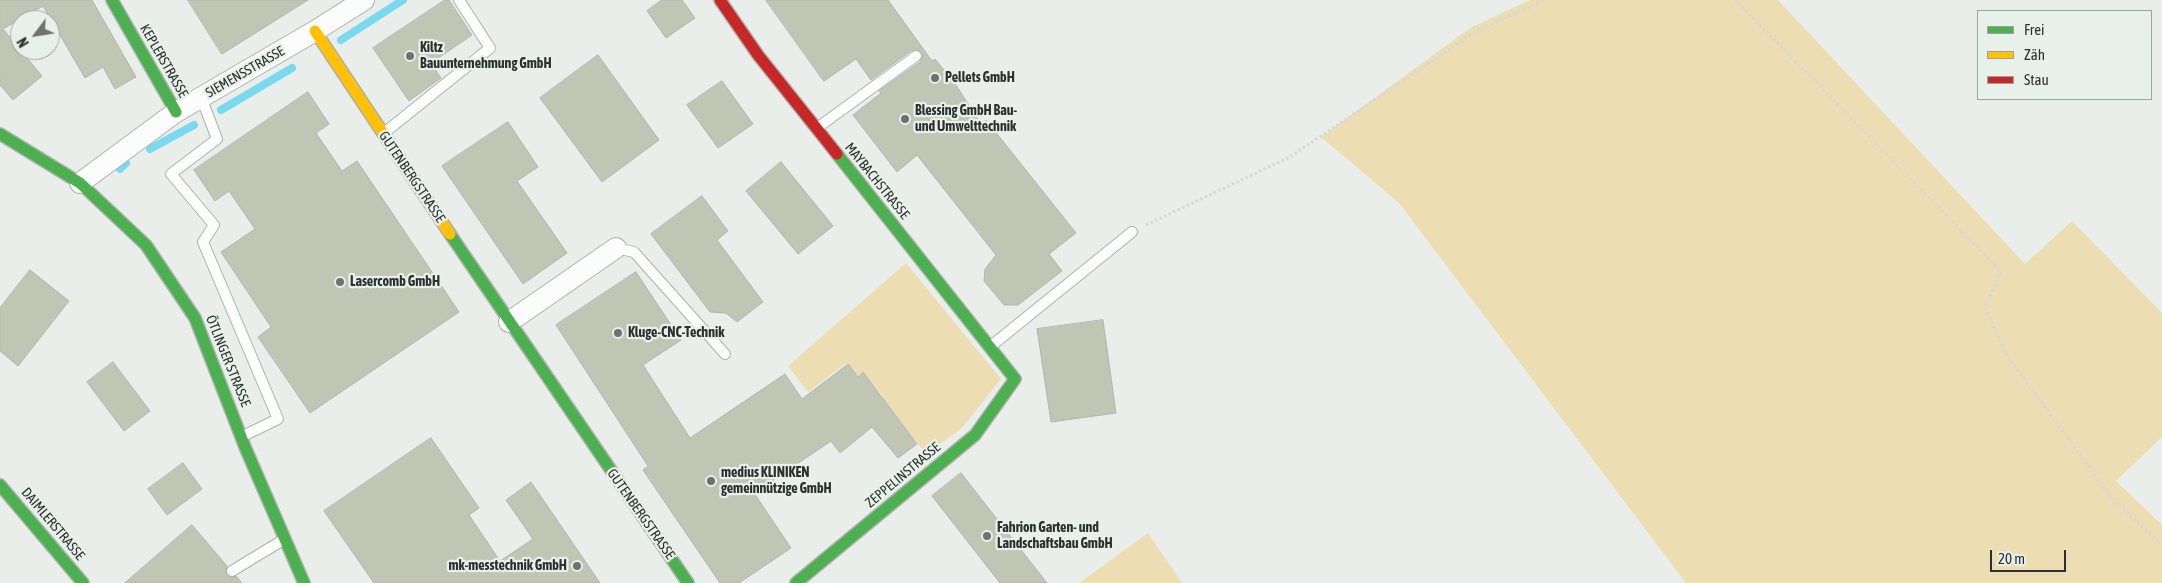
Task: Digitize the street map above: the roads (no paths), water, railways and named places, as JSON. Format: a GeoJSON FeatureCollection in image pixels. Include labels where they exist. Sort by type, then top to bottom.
{"type":"FeatureCollection","features":[{"type":"Feature","properties":{"kind":"street","name":"KEPLERSTRASSE"},"geometry":{"type":"LineString","coordinates":[[112,0],[176,112]]}},
{"type":"Feature","properties":{"kind":"street","name":"SIEMENSSTRASSE"},"geometry":{"type":"LineString","coordinates":[[80,183],[176,112],[315,31],[364,0]]}},
{"type":"Feature","properties":{"kind":"street","name":"MAYBACHSTRASSE"},"geometry":{"type":"LineString","coordinates":[[720,0],[758,55],[1015,378]]}},
{"type":"Feature","properties":{"kind":"street","name":"GUTENBERGSTRASSE"},"geometry":{"type":"LineString","coordinates":[[315,31],[509,322],[688,583]]}},
{"type":"Feature","properties":{"kind":"street","name":"ÖTLINGER STRASSE"},"geometry":{"type":"LineString","coordinates":[[0,134],[80,183],[146,245],[196,318],[241,436],[304,583]]}},
{"type":"Feature","properties":{"kind":"street"},"geometry":{"type":"LineString","coordinates":[[509,322],[616,248]]}},
{"type":"Feature","properties":{"kind":"street","name":"ZEPPELINSTRASSE"},"geometry":{"type":"LineString","coordinates":[[796,583],[974,435],[1015,378]]}},
{"type":"Feature","properties":{"kind":"street","name":"DAIMLERSTRASSE"},"geometry":{"type":"LineString","coordinates":[[0,485],[83,583]]}},
{"type":"Feature","properties":{"kind":"lane"},"geometry":{"type":"LineString","coordinates":[[384,134],[490,48],[459,0]]}},
{"type":"Feature","properties":{"kind":"lane"},"geometry":{"type":"LineString","coordinates":[[816,129],[916,56]]}},
{"type":"Feature","properties":{"kind":"lane"},"geometry":{"type":"LineString","coordinates":[[201,97],[217,139],[171,174],[214,225],[203,242],[278,419],[241,436]]}},
{"type":"Feature","properties":{"kind":"lane"},"geometry":{"type":"LineString","coordinates":[[991,346],[1132,232]]}},
{"type":"Feature","properties":{"kind":"lane"},"geometry":{"type":"LineString","coordinates":[[616,248],[634,252],[725,354]]}},
{"type":"Feature","properties":{"kind":"lane"},"geometry":{"type":"LineString","coordinates":[[232,571],[284,540]]}},
{"type":"Feature","properties":{"kind":"waterway"},"geometry":{"type":"LineString","coordinates":[[341,40],[403,0]]}},
{"type":"Feature","properties":{"kind":"waterway"},"geometry":{"type":"LineString","coordinates":[[221,110],[292,68]]}},
{"type":"Feature","properties":{"kind":"waterway"},"geometry":{"type":"LineString","coordinates":[[150,149],[194,125]]}},
{"type":"Feature","properties":{"kind":"waterway"},"geometry":{"type":"LineString","coordinates":[[120,169],[126,163]]}},
{"type":"Feature","properties":{"kind":"place","name":"Kiltz Bauunternehmung GmbH"},"geometry":{"type":"Point","coordinates":[410,56]}},
{"type":"Feature","properties":{"kind":"place","name":"Pellets GmbH"},"geometry":{"type":"Point","coordinates":[935,78]}},
{"type":"Feature","properties":{"kind":"place","name":"Blessing GmbH Bau- und Umwelttechnik"},"geometry":{"type":"Point","coordinates":[905,119]}},
{"type":"Feature","properties":{"kind":"place","name":"Lasercomb GmbH"},"geometry":{"type":"Point","coordinates":[340,282]}},
{"type":"Feature","properties":{"kind":"place","name":"Kluge-CNC-Technik"},"geometry":{"type":"Point","coordinates":[618,333]}},
{"type":"Feature","properties":{"kind":"place","name":"medius KLINIKEN gemeinnützige GmbH"},"geometry":{"type":"Point","coordinates":[711,481]}},
{"type":"Feature","properties":{"kind":"place","name":"Fahrion Garten- und Landschaftsbau GmbH"},"geometry":{"type":"Point","coordinates":[987,536]}},
{"type":"Feature","properties":{"kind":"place","name":"mk-messtechnik GmbH"},"geometry":{"type":"Point","coordinates":[577,566]}}]}
